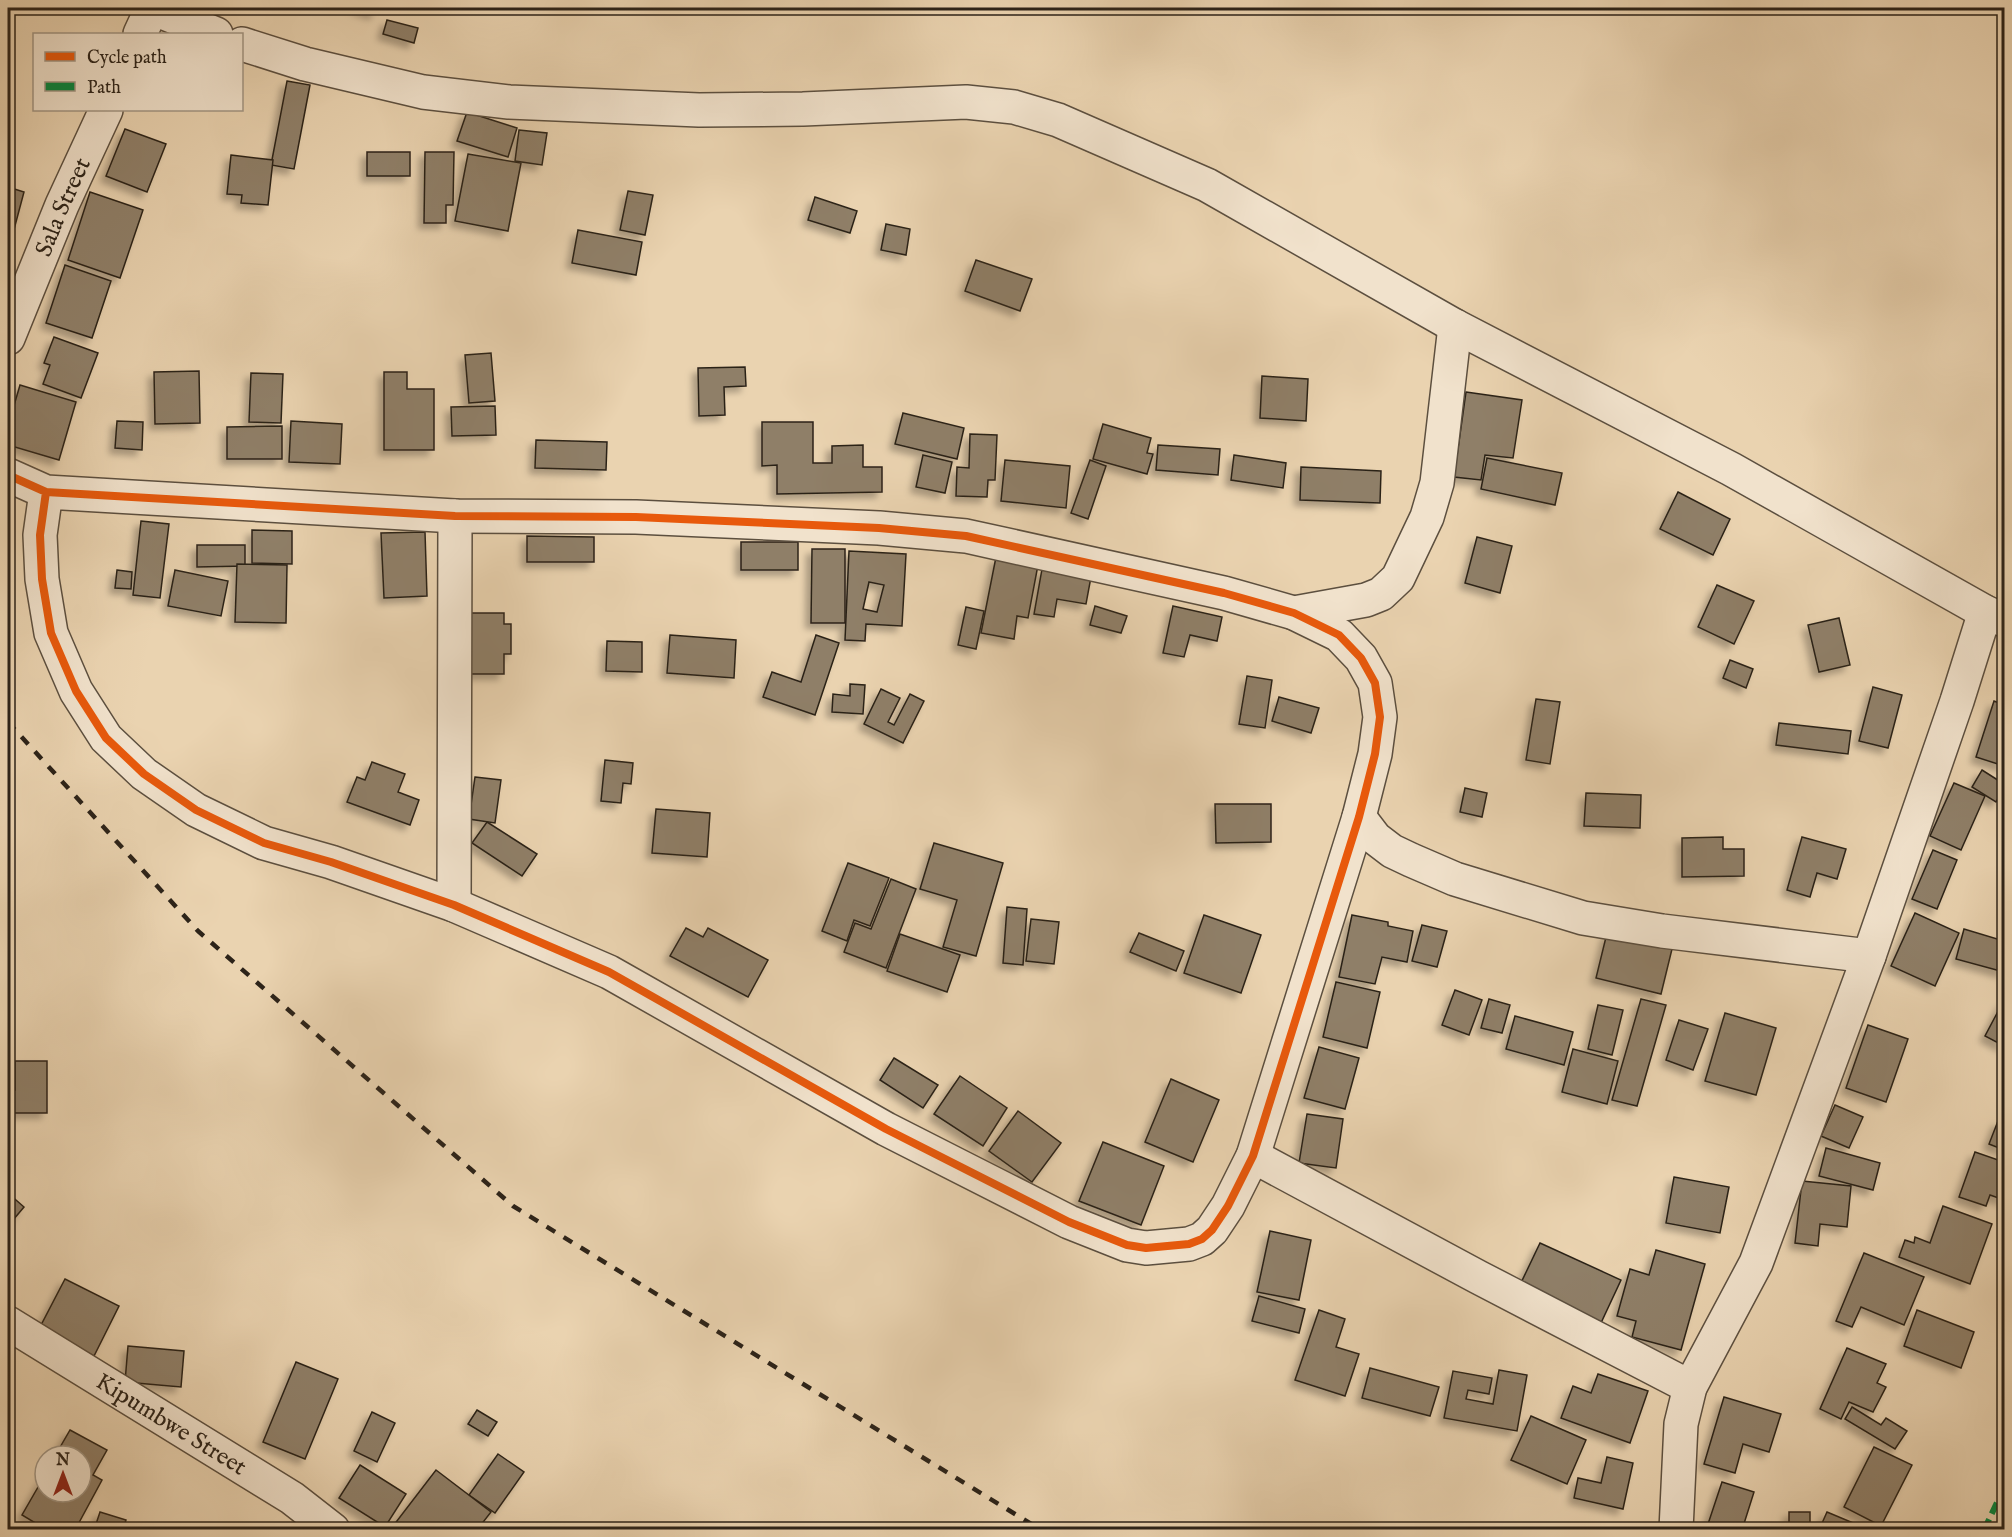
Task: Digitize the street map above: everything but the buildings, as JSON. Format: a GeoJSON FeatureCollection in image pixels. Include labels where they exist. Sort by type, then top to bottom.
{"type":"FeatureCollection","features":[{"type":"Feature","properties":{"kind":"street"},"geometry":{"type":"LineString","coordinates":[[140,33],[152,8],[214,33]]}},
{"type":"Feature","properties":{"kind":"street"},"geometry":{"type":"LineString","coordinates":[[243,44],[305,64],[423,92],[509,102],[699,110],[966,102],[1014,107],[1058,120],[1207,185],[1455,326],[1731,469],[1995,616],[1958,701],[1869,956],[1756,1263],[1690,1387],[1681,1424],[1676,1530]]}},
{"type":"Feature","properties":{"kind":"street","name":"Sala Street"},"geometry":{"type":"LineString","coordinates":[[8,338],[62,205],[105,111]]}},
{"type":"Feature","properties":{"kind":"street"},"geometry":{"type":"LineString","coordinates":[[1294,613],[1366,600],[1381,594],[1398,578],[1427,517],[1437,483],[1455,326]]}},
{"type":"Feature","properties":{"kind":"street"},"geometry":{"type":"LineString","coordinates":[[8,475],[45,492],[455,516],[648,517],[879,528],[966,536],[1224,593],[1294,613],[1339,635],[1361,658],[1375,683],[1380,717],[1377,745],[1359,817],[1253,1156],[1228,1206],[1212,1230],[1202,1239],[1189,1244],[1146,1248],[1127,1245],[1069,1222],[886,1129],[609,972],[454,905],[331,862],[264,843],[206,814],[144,774],[106,738],[76,691],[51,633],[42,579],[40,535],[45,492]]}},
{"type":"Feature","properties":{"kind":"street"},"geometry":{"type":"LineString","coordinates":[[454,905],[455,516]]}},
{"type":"Feature","properties":{"kind":"street"},"geometry":{"type":"LineString","coordinates":[[1359,817],[1375,838],[1411,860],[1455,879],[1583,918],[1662,931],[1869,956]]}},
{"type":"Feature","properties":{"kind":"street"},"geometry":{"type":"LineString","coordinates":[[1253,1156],[1478,1277],[1690,1387]]}},
{"type":"Feature","properties":{"kind":"street","name":"Kipumbwe Street"},"geometry":{"type":"LineString","coordinates":[[8,1323],[292,1498],[333,1530]]}},
{"type":"Feature","properties":{"kind":"railway"},"geometry":{"type":"LineString","coordinates":[[8,722],[198,931],[513,1206],[1041,1530]]}},
{"type":"Feature","properties":{"kind":"marked path"},"geometry":{"type":"LineString","coordinates":[[1984,1530],[2004,1488]]}},
{"type":"Feature","properties":{"kind":"cycle path"},"geometry":{"type":"LineString","coordinates":[[8,475],[46,492],[455,516],[636,517],[879,528],[966,536],[1224,593],[1294,613],[1339,635],[1361,658],[1375,683],[1380,717],[1375,754],[1359,817],[1253,1156],[1228,1206],[1212,1230],[1202,1239],[1189,1244],[1146,1248],[1127,1245],[1069,1222],[886,1129],[609,972],[454,905],[331,862],[264,843],[196,810],[144,774],[106,738],[76,691],[51,633],[42,579],[40,535],[46,492]]}}]}
